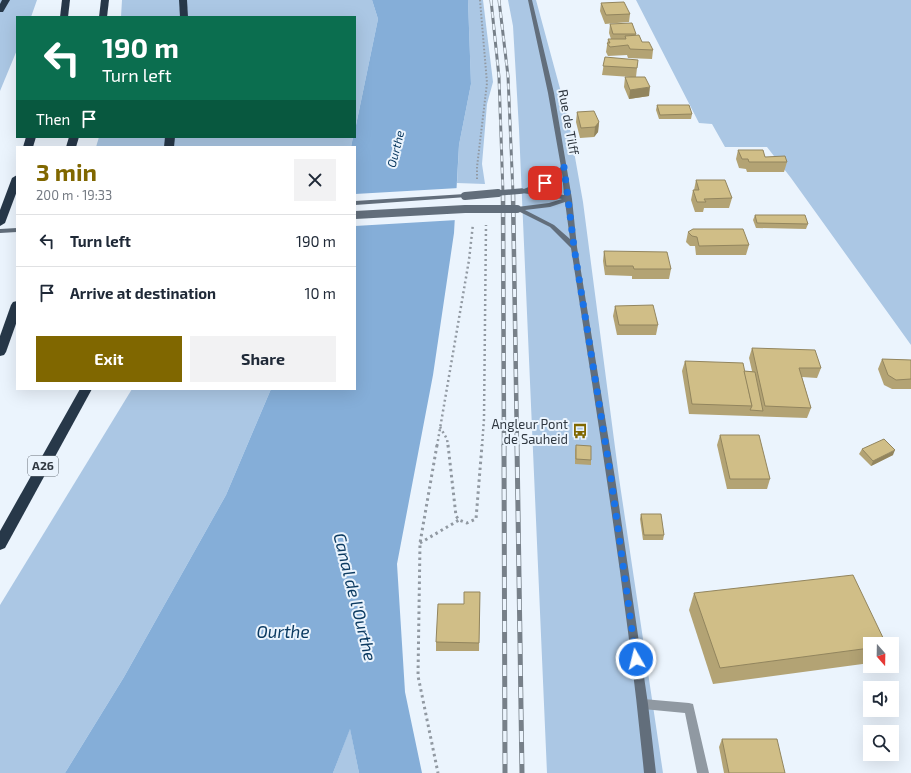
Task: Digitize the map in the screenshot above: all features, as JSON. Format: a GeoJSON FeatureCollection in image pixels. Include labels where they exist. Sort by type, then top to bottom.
{"type":"FeatureCollection","features":[{"type":"Feature","properties":{"kind":"highway"},"geometry":{"type":"LineString","coordinates":[[64,16],[66,0]]}},
{"type":"Feature","properties":{"kind":"highway"},"geometry":{"type":"LineString","coordinates":[[103,16],[105,0]]}},
{"type":"Feature","properties":{"kind":"highway"},"geometry":{"type":"LineString","coordinates":[[182,0],[184,16]]}},
{"type":"Feature","properties":{"kind":"highway"},"geometry":{"type":"LineString","coordinates":[[0,223],[16,181]]}},
{"type":"Feature","properties":{"kind":"highway"},"geometry":{"type":"LineString","coordinates":[[0,352],[16,308]]}},
{"type":"Feature","properties":{"kind":"highway","name":"A26"},"geometry":{"type":"LineString","coordinates":[[0,544],[85,390]]}},
{"type":"Feature","properties":{"kind":"main road","name":"Rue de Tilff"},"geometry":{"type":"LineString","coordinates":[[530,0],[551,93],[569,199],[574,247],[611,478],[643,704],[650,773]]}},
{"type":"Feature","properties":{"kind":"main road"},"geometry":{"type":"LineString","coordinates":[[522,191],[550,180],[564,167]]}},
{"type":"Feature","properties":{"kind":"main road"},"geometry":{"type":"LineString","coordinates":[[356,203],[486,195],[522,191],[549,194],[569,199]]}},
{"type":"Feature","properties":{"kind":"main road"},"geometry":{"type":"LineString","coordinates":[[356,215],[465,209],[517,209],[550,205],[569,199]]}},
{"type":"Feature","properties":{"kind":"main road"},"geometry":{"type":"LineString","coordinates":[[517,209],[552,226],[574,247]]}},
{"type":"Feature","properties":{"kind":"main road"},"geometry":{"type":"LineString","coordinates":[[0,231],[16,230]]}},
{"type":"Feature","properties":{"kind":"street"},"geometry":{"type":"LineString","coordinates":[[643,704],[690,708],[703,773]]}},
{"type":"Feature","properties":{"kind":"path"},"geometry":{"type":"LineString","coordinates":[[477,182],[477,167],[487,83],[480,0]]}},
{"type":"Feature","properties":{"kind":"path"},"geometry":{"type":"LineString","coordinates":[[440,426],[446,439],[456,516],[459,520],[467,523],[476,519],[484,419],[486,210]]}},
{"type":"Feature","properties":{"kind":"path"},"geometry":{"type":"LineString","coordinates":[[438,773],[418,676],[420,543],[469,260],[473,220]]}},
{"type":"Feature","properties":{"kind":"path"},"geometry":{"type":"LineString","coordinates":[[420,543],[459,520]]}},
{"type":"Feature","properties":{"kind":"shaded area"},"geometry":{"type":"Polygon","coordinates":[[[0,0],[37,0],[31,16],[16,16],[16,52],[0,91],[0,0]]]}},
{"type":"Feature","properties":{"kind":"shaded area"},"geometry":{"type":"Polygon","coordinates":[[[122,0],[372,0],[378,19],[356,125],[356,16],[121,16],[122,0]]]}},
{"type":"Feature","properties":{"kind":"shaded area"},"geometry":{"type":"Polygon","coordinates":[[[468,0],[483,0],[493,82],[487,104],[482,164],[485,184],[457,183],[459,145],[471,84],[468,0]]]}},
{"type":"Feature","properties":{"kind":"shaded area"},"geometry":{"type":"Polygon","coordinates":[[[508,0],[536,0],[568,118],[583,202],[619,478],[663,773],[547,773],[519,129],[513,26],[508,0]]]}},
{"type":"Feature","properties":{"kind":"shaded area"},"geometry":{"type":"Polygon","coordinates":[[[636,0],[911,0],[911,345],[767,147],[725,147],[712,124],[699,123],[636,0]]]}},
{"type":"Feature","properties":{"kind":"shaded area"},"geometry":{"type":"Polygon","coordinates":[[[99,138],[353,138],[351,146],[96,146],[99,138]]]}},
{"type":"Feature","properties":{"kind":"shaded area"},"geometry":{"type":"Polygon","coordinates":[[[131,390],[271,390],[226,495],[124,677],[65,773],[0,773],[0,605],[131,390]]]}},
{"type":"Feature","properties":{"kind":"shaded area"},"geometry":{"type":"Polygon","coordinates":[[[350,728],[359,773],[333,773],[350,728]]]}},
{"type":"Feature","properties":{"kind":"water","name":"Ourthe"},"geometry":{"type":"Polygon","coordinates":[[[372,0],[468,0],[471,84],[459,145],[454,233],[433,375],[397,564],[405,692],[422,773],[359,773],[350,729],[333,773],[65,773],[124,677],[226,495],[271,390],[356,390],[356,146],[351,146],[353,138],[356,138],[356,125],[378,19],[372,0]]]}},
{"type":"Feature","properties":{"kind":"pier"},"geometry":{"type":"Polygon","coordinates":[[[459,188],[457,220],[356,226],[356,194],[459,188]]]}},
{"type":"Feature","properties":{"kind":"building"},"geometry":{"type":"Polygon","coordinates":[[[624,2],[630,14],[606,15],[601,3],[624,2]]]}},
{"type":"Feature","properties":{"kind":"building"},"geometry":{"type":"Polygon","coordinates":[[[632,23],[636,34],[613,34],[610,24],[632,23]]]}},
{"type":"Feature","properties":{"kind":"building"},"geometry":{"type":"Polygon","coordinates":[[[639,35],[642,42],[649,42],[653,50],[630,49],[628,45],[610,47],[607,43],[610,43],[608,39],[626,39],[625,36],[639,35]]]}},
{"type":"Feature","properties":{"kind":"building"},"geometry":{"type":"Polygon","coordinates":[[[605,57],[638,60],[637,68],[603,66],[605,57]]]}},
{"type":"Feature","properties":{"kind":"building"},"geometry":{"type":"Polygon","coordinates":[[[625,77],[645,77],[650,87],[630,90],[625,77]]]}},
{"type":"Feature","properties":{"kind":"building"},"geometry":{"type":"Polygon","coordinates":[[[657,105],[689,105],[692,114],[660,115],[657,105]]]}},
{"type":"Feature","properties":{"kind":"building"},"geometry":{"type":"Polygon","coordinates":[[[594,111],[599,122],[595,127],[581,128],[577,112],[594,111]]]}},
{"type":"Feature","properties":{"kind":"building"},"geometry":{"type":"Polygon","coordinates":[[[738,150],[763,150],[765,157],[785,156],[787,162],[749,162],[748,159],[742,159],[738,150]]]}},
{"type":"Feature","properties":{"kind":"building"},"geometry":{"type":"Polygon","coordinates":[[[696,180],[725,180],[732,198],[704,199],[706,202],[697,202],[693,190],[699,190],[696,180]]]}},
{"type":"Feature","properties":{"kind":"building"},"geometry":{"type":"Polygon","coordinates":[[[755,215],[805,215],[808,224],[757,223],[755,215]]]}},
{"type":"Feature","properties":{"kind":"building"},"geometry":{"type":"Polygon","coordinates":[[[693,229],[743,229],[749,245],[699,246],[697,237],[692,236],[688,232],[693,229]]]}},
{"type":"Feature","properties":{"kind":"building"},"geometry":{"type":"Polygon","coordinates":[[[604,251],[667,252],[671,269],[634,269],[633,266],[606,266],[604,251]]]}},
{"type":"Feature","properties":{"kind":"building"},"geometry":{"type":"Polygon","coordinates":[[[653,305],[658,325],[619,325],[615,306],[653,305]]]}},
{"type":"Feature","properties":{"kind":"building"},"geometry":{"type":"Polygon","coordinates":[[[752,348],[815,350],[821,368],[799,368],[811,408],[765,406],[752,348]]]}},
{"type":"Feature","properties":{"kind":"building"},"geometry":{"type":"Polygon","coordinates":[[[882,359],[911,360],[911,379],[896,380],[888,375],[882,359]]]}},
{"type":"Feature","properties":{"kind":"building"},"geometry":{"type":"Polygon","coordinates":[[[685,361],[743,363],[752,406],[692,404],[685,361]]]}},
{"type":"Feature","properties":{"kind":"building"},"geometry":{"type":"Polygon","coordinates":[[[744,371],[755,372],[763,411],[750,410],[752,406],[744,371]]]}},
{"type":"Feature","properties":{"kind":"building"},"geometry":{"type":"Polygon","coordinates":[[[720,435],[759,435],[770,479],[730,479],[720,435]]]}},
{"type":"Feature","properties":{"kind":"building"},"geometry":{"type":"Polygon","coordinates":[[[884,439],[895,450],[873,461],[862,449],[884,439]]]}},
{"type":"Feature","properties":{"kind":"building"},"geometry":{"type":"Polygon","coordinates":[[[576,445],[591,446],[591,460],[576,459],[576,445]]]}},
{"type":"Feature","properties":{"kind":"building"},"geometry":{"type":"Polygon","coordinates":[[[641,514],[661,514],[664,535],[644,535],[641,514]]]}},
{"type":"Feature","properties":{"kind":"building"},"geometry":{"type":"Polygon","coordinates":[[[853,575],[883,637],[863,637],[863,649],[720,668],[694,593],[853,575]]]}},
{"type":"Feature","properties":{"kind":"building"},"geometry":{"type":"Polygon","coordinates":[[[464,592],[480,592],[479,643],[436,642],[438,604],[464,604],[464,592]]]}},
{"type":"Feature","properties":{"kind":"building"},"geometry":{"type":"Polygon","coordinates":[[[722,739],[777,739],[785,773],[729,773],[722,739]]]}},
{"type":"Feature","properties":{"kind":"railway"},"geometry":{"type":"LineString","coordinates":[[491,0],[499,77],[503,194]]}},
{"type":"Feature","properties":{"kind":"railway"},"geometry":{"type":"LineString","coordinates":[[499,0],[508,76],[513,194]]}},
{"type":"Feature","properties":{"kind":"railway"},"geometry":{"type":"LineString","coordinates":[[503,193],[504,446]]}},
{"type":"Feature","properties":{"kind":"railway"},"geometry":{"type":"LineString","coordinates":[[513,193],[517,446]]}},
{"type":"Feature","properties":{"kind":"railway"},"geometry":{"type":"LineString","coordinates":[[504,445],[505,773]]}},
{"type":"Feature","properties":{"kind":"railway"},"geometry":{"type":"LineString","coordinates":[[517,445],[522,773]]}},
{"type":"Feature","properties":{"kind":"place","name":"Angleur Pont de Sauheid"},"geometry":{"type":"Point","coordinates":[580,431]}},
{"type":"Feature","properties":{"kind":"route"},"geometry":{"type":"LineString","coordinates":[[545,183],[564,167],[574,247],[611,478],[636,659]]}},
{"type":"Feature","properties":{"kind":"water label","name":"Canal de l'Ourthe"},"geometry":{"type":"Point","coordinates":[355,597]}}]}
